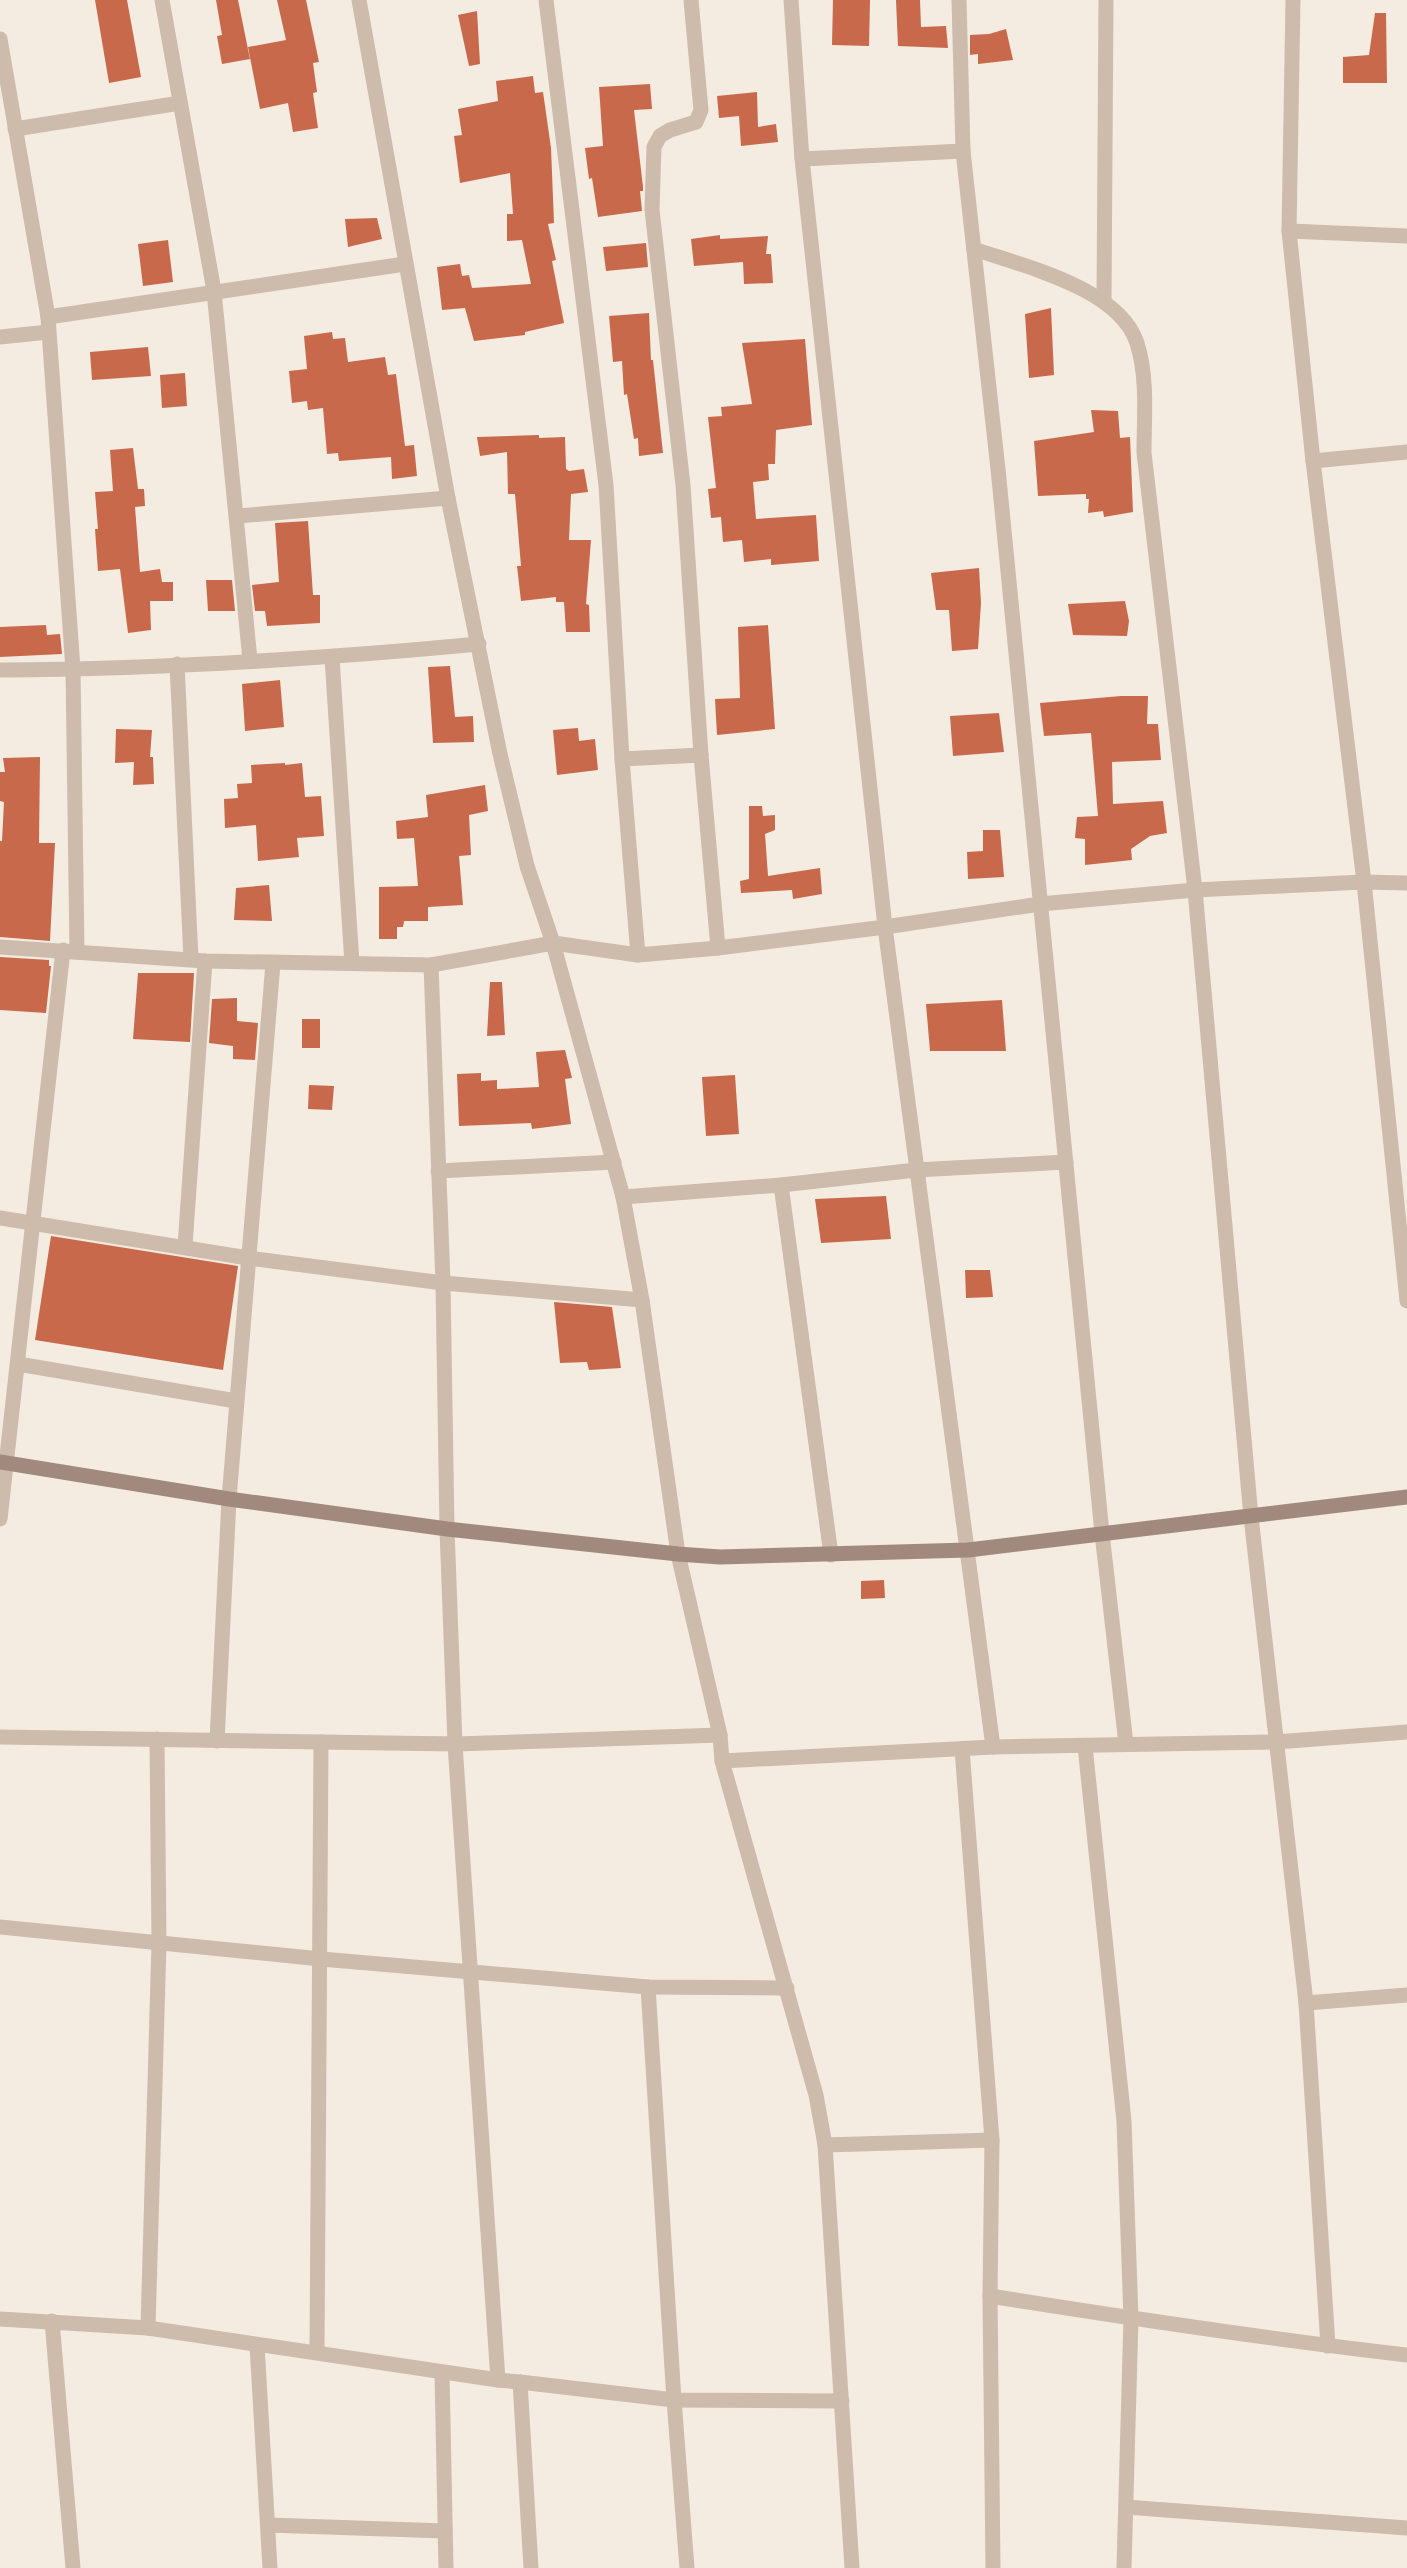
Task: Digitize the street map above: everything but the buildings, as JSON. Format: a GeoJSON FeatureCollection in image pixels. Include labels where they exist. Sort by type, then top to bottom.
{"type":"FeatureCollection","features":[{"type":"Feature","properties":{"kind":"street"},"geometry":{"type":"LineString","coordinates":[[162,0],[214,291],[238,516],[250,660]]}},
{"type":"Feature","properties":{"kind":"street"},"geometry":{"type":"LineString","coordinates":[[359,0],[448,498],[500,754],[527,866],[553,943],[623,1197],[642,1300],[678,1554],[720,1735],[722,1761],[816,2095],[825,2145],[852,2568]]}},
{"type":"Feature","properties":{"kind":"street"},"geometry":{"type":"LineString","coordinates":[[546,0],[606,485],[622,759],[638,955]]}},
{"type":"Feature","properties":{"kind":"street"},"geometry":{"type":"LineString","coordinates":[[691,0],[701,110],[696,122],[670,130],[660,136],[654,147],[652,210],[683,485],[701,755],[718,948]]}},
{"type":"Feature","properties":{"kind":"street"},"geometry":{"type":"LineString","coordinates":[[791,0],[802,159],[885,927],[993,1747]]}},
{"type":"Feature","properties":{"kind":"street"},"geometry":{"type":"LineString","coordinates":[[959,0],[963,151],[1000,493],[1102,1533],[1126,1744]]}},
{"type":"Feature","properties":{"kind":"street"},"geometry":{"type":"LineString","coordinates":[[1104,301],[1106,0]]}},
{"type":"Feature","properties":{"kind":"street"},"geometry":{"type":"LineString","coordinates":[[1293,0],[1289,231],[1313,461],[1364,882],[1407,1301]]}},
{"type":"Feature","properties":{"kind":"street"},"geometry":{"type":"LineString","coordinates":[[0,39],[48,325],[73,669],[70,951],[18,1364],[3,1463],[0,1520]]}},
{"type":"Feature","properties":{"kind":"street"},"geometry":{"type":"LineString","coordinates":[[15,129],[180,103]]}},
{"type":"Feature","properties":{"kind":"street"},"geometry":{"type":"LineString","coordinates":[[802,159],[963,151]]}},
{"type":"Feature","properties":{"kind":"street"},"geometry":{"type":"LineString","coordinates":[[1289,231],[1407,236]]}},
{"type":"Feature","properties":{"kind":"street"},"geometry":{"type":"LineString","coordinates":[[974,249],[1056,278],[1104,301],[1125,320],[1136,342],[1144,380],[1144,453],[1196,890],[1251,1517],[1306,2003],[1328,2346]]}},
{"type":"Feature","properties":{"kind":"street"},"geometry":{"type":"LineString","coordinates":[[0,337],[214,291],[405,264]]}},
{"type":"Feature","properties":{"kind":"street"},"geometry":{"type":"LineString","coordinates":[[1313,461],[1407,452]]}},
{"type":"Feature","properties":{"kind":"street"},"geometry":{"type":"LineString","coordinates":[[238,516],[448,498]]}},
{"type":"Feature","properties":{"kind":"street"},"geometry":{"type":"LineString","coordinates":[[0,670],[332,658],[479,644]]}},
{"type":"Feature","properties":{"kind":"street"},"geometry":{"type":"LineString","coordinates":[[332,658],[352,963]]}},
{"type":"Feature","properties":{"kind":"street"},"geometry":{"type":"LineString","coordinates":[[177,664],[198,960],[185,1246]]}},
{"type":"Feature","properties":{"kind":"street"},"geometry":{"type":"LineString","coordinates":[[622,759],[701,755]]}},
{"type":"Feature","properties":{"kind":"street"},"geometry":{"type":"LineString","coordinates":[[0,946],[198,960],[431,965],[553,943],[638,955],[718,948],[885,927],[1040,904],[1196,890],[1364,882],[1407,883]]}},
{"type":"Feature","properties":{"kind":"street"},"geometry":{"type":"LineString","coordinates":[[217,1741],[228,1499],[273,963]]}},
{"type":"Feature","properties":{"kind":"street"},"geometry":{"type":"LineString","coordinates":[[431,965],[443,1283],[447,1529],[455,1744],[469,1971],[483,2131],[498,2380]]}},
{"type":"Feature","properties":{"kind":"street"},"geometry":{"type":"LineString","coordinates":[[438,1171],[614,1162]]}},
{"type":"Feature","properties":{"kind":"street"},"geometry":{"type":"LineString","coordinates":[[623,1197],[781,1185],[916,1170],[1066,1162]]}},
{"type":"Feature","properties":{"kind":"street"},"geometry":{"type":"LineString","coordinates":[[781,1185],[831,1555]]}},
{"type":"Feature","properties":{"kind":"street"},"geometry":{"type":"LineString","coordinates":[[0,1218],[185,1246],[248,1258],[443,1283],[642,1300]]}},
{"type":"Feature","properties":{"kind":"street"},"geometry":{"type":"LineString","coordinates":[[18,1364],[236,1401]]}},
{"type":"Feature","properties":{"kind":"street"},"geometry":{"type":"LineString","coordinates":[[3,1463],[228,1499],[447,1529],[720,1557],[968,1550],[1407,1497]]}},
{"type":"Feature","properties":{"kind":"street"},"geometry":{"type":"LineString","coordinates":[[722,1761],[993,1747],[1276,1742],[1407,1732]]}},
{"type":"Feature","properties":{"kind":"street"},"geometry":{"type":"LineString","coordinates":[[0,1737],[455,1744],[720,1735]]}},
{"type":"Feature","properties":{"kind":"street"},"geometry":{"type":"LineString","coordinates":[[148,2328],[159,1943],[158,1739]]}},
{"type":"Feature","properties":{"kind":"street"},"geometry":{"type":"LineString","coordinates":[[318,2352],[321,1742]]}},
{"type":"Feature","properties":{"kind":"street"},"geometry":{"type":"LineString","coordinates":[[1085,1746],[1124,2121],[1131,2318],[1124,2568]]}},
{"type":"Feature","properties":{"kind":"street"},"geometry":{"type":"LineString","coordinates":[[962,1749],[992,2140],[990,2296],[993,2568]]}},
{"type":"Feature","properties":{"kind":"street"},"geometry":{"type":"LineString","coordinates":[[0,1928],[648,1987],[787,1988]]}},
{"type":"Feature","properties":{"kind":"street"},"geometry":{"type":"LineString","coordinates":[[648,1987],[687,2568]]}},
{"type":"Feature","properties":{"kind":"street"},"geometry":{"type":"LineString","coordinates":[[1306,2003],[1407,1995]]}},
{"type":"Feature","properties":{"kind":"street"},"geometry":{"type":"LineString","coordinates":[[825,2145],[992,2140]]}},
{"type":"Feature","properties":{"kind":"street"},"geometry":{"type":"LineString","coordinates":[[990,2296],[1328,2346],[1407,2355]]}},
{"type":"Feature","properties":{"kind":"street"},"geometry":{"type":"LineString","coordinates":[[0,2319],[148,2328],[318,2352],[442,2373],[674,2400],[842,2401]]}},
{"type":"Feature","properties":{"kind":"street"},"geometry":{"type":"LineString","coordinates":[[52,2321],[73,2568]]}},
{"type":"Feature","properties":{"kind":"street"},"geometry":{"type":"LineString","coordinates":[[257,2344],[270,2568]]}},
{"type":"Feature","properties":{"kind":"street"},"geometry":{"type":"LineString","coordinates":[[442,2373],[446,2568]]}},
{"type":"Feature","properties":{"kind":"street"},"geometry":{"type":"LineString","coordinates":[[520,2382],[531,2568]]}},
{"type":"Feature","properties":{"kind":"street"},"geometry":{"type":"LineString","coordinates":[[1126,2507],[1407,2528]]}},
{"type":"Feature","properties":{"kind":"street"},"geometry":{"type":"LineString","coordinates":[[268,2525],[445,2531]]}}]}
